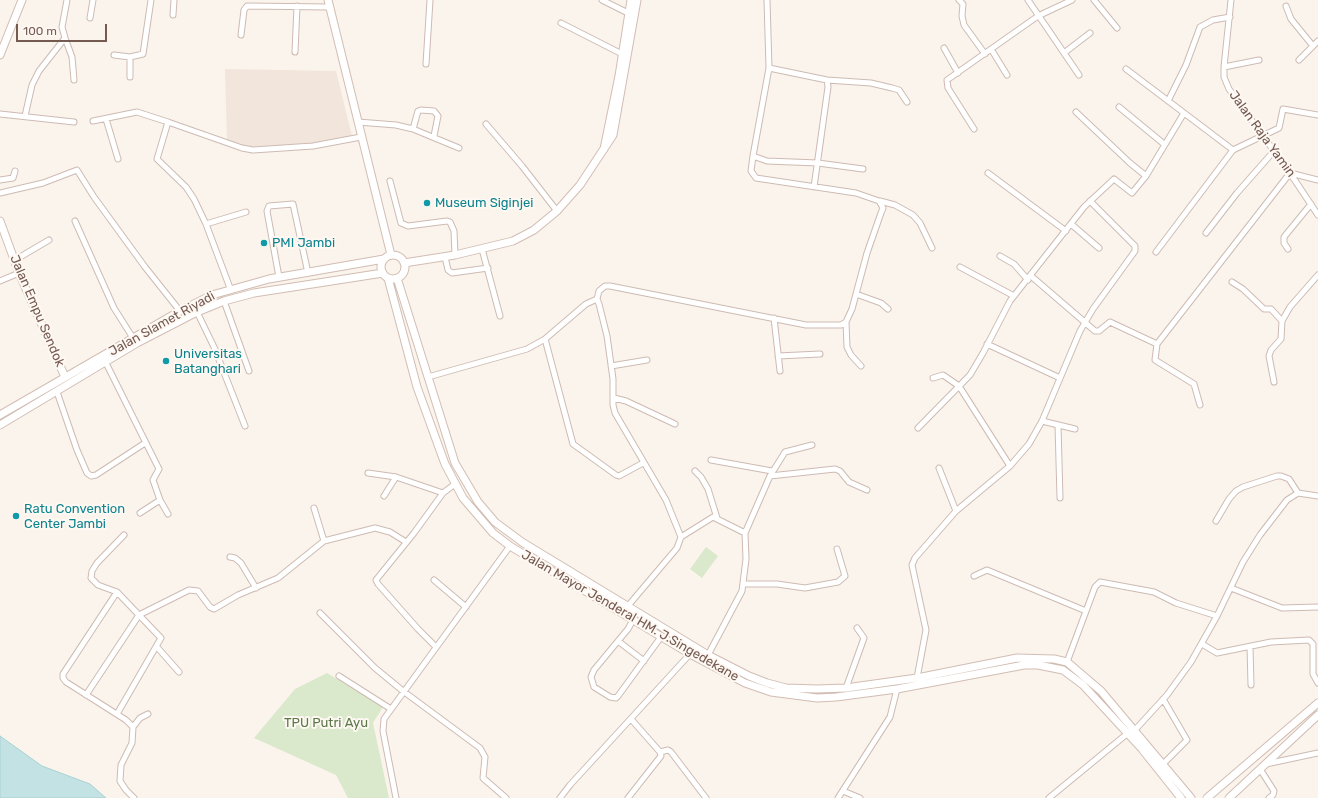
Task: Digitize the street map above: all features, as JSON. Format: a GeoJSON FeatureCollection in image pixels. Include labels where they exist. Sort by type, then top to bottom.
{"type":"FeatureCollection","features":[{"type":"Feature","properties":{"kind":"main road"},"geometry":{"type":"LineString","coordinates":[[0,55],[22,0]]}},
{"type":"Feature","properties":{"kind":"main road"},"geometry":{"type":"LineString","coordinates":[[631,0],[632,15]]}},
{"type":"Feature","properties":{"kind":"main road"},"geometry":{"type":"LineString","coordinates":[[404,263],[445,257],[513,241],[527,234],[557,211],[580,185],[613,135],[632,15],[637,0]]}},
{"type":"Feature","properties":{"kind":"main road"},"geometry":{"type":"LineString","coordinates":[[328,4],[391,255]]}},
{"type":"Feature","properties":{"kind":"main road","name":"Jalan Empu Sendok"},"geometry":{"type":"LineString","coordinates":[[0,221],[19,273],[65,377]]}},
{"type":"Feature","properties":{"kind":"main road"},"geometry":{"type":"LineString","coordinates":[[391,255],[400,257],[404,263],[404,272],[397,278],[385,275],[381,266],[384,259],[391,255]]}},
{"type":"Feature","properties":{"kind":"main road","name":"Jalan Slamet Riyadi"},"geometry":{"type":"LineString","coordinates":[[0,415],[180,310],[212,295],[230,288],[279,277],[384,259]]}},
{"type":"Feature","properties":{"kind":"main road","name":"Jalan Slamet Riyadi"},"geometry":{"type":"LineString","coordinates":[[0,425],[106,363],[137,343],[197,312],[224,301],[254,293],[385,275]]}},
{"type":"Feature","properties":{"kind":"main road","name":"Jalan Mayor Jenderal HM. J.Singedekane"},"geometry":{"type":"LineString","coordinates":[[385,275],[420,394],[442,457],[454,484],[478,518],[493,533],[510,546],[690,654],[757,688],[785,694],[817,698],[897,689],[1010,667],[1031,665],[1063,670],[1072,675],[1131,732],[1162,764],[1191,798]]}},
{"type":"Feature","properties":{"kind":"main road","name":"Jalan Mayor Jenderal HM. J.Singedekane"},"geometry":{"type":"LineString","coordinates":[[397,278],[455,463],[478,502],[507,532],[574,575],[708,655],[749,676],[786,688],[846,688],[917,678],[1017,658],[1054,659],[1067,662],[1101,691],[1181,798]]}},
{"type":"Feature","properties":{"kind":"main road"},"geometry":{"type":"LineString","coordinates":[[254,283],[254,293]]}},
{"type":"Feature","properties":{"kind":"main road"},"geometry":{"type":"LineString","coordinates":[[570,583],[574,575]]}},
{"type":"Feature","properties":{"kind":"main road"},"geometry":{"type":"LineString","coordinates":[[583,591],[588,583]]}},
{"type":"Feature","properties":{"kind":"main road"},"geometry":{"type":"LineString","coordinates":[[1207,798],[1318,704]]}},
{"type":"Feature","properties":{"kind":"main road"},"geometry":{"type":"LineString","coordinates":[[1229,798],[1318,715]]}},
{"type":"Feature","properties":{"kind":"street"},"geometry":{"type":"LineString","coordinates":[[67,0],[62,27],[72,57],[74,80]]}},
{"type":"Feature","properties":{"kind":"street"},"geometry":{"type":"LineString","coordinates":[[90,18],[93,0]]}},
{"type":"Feature","properties":{"kind":"street"},"geometry":{"type":"LineString","coordinates":[[114,55],[130,58],[143,54],[151,0]]}},
{"type":"Feature","properties":{"kind":"street"},"geometry":{"type":"LineString","coordinates":[[173,14],[174,0]]}},
{"type":"Feature","properties":{"kind":"street"},"geometry":{"type":"LineString","coordinates":[[426,64],[430,0]]}},
{"type":"Feature","properties":{"kind":"street"},"geometry":{"type":"LineString","coordinates":[[602,0],[632,15]]}},
{"type":"Feature","properties":{"kind":"street"},"geometry":{"type":"LineString","coordinates":[[767,0],[769,68],[750,171],[756,178],[856,193],[895,205],[913,215],[920,223],[932,248]]}},
{"type":"Feature","properties":{"kind":"street"},"geometry":{"type":"LineString","coordinates":[[959,0],[963,4],[962,16],[964,25],[985,54]]}},
{"type":"Feature","properties":{"kind":"street"},"geometry":{"type":"LineString","coordinates":[[1028,0],[1079,75]]}},
{"type":"Feature","properties":{"kind":"street"},"geometry":{"type":"LineString","coordinates":[[974,130],[946,84],[947,80],[1038,16],[1072,0]]}},
{"type":"Feature","properties":{"kind":"street"},"geometry":{"type":"LineString","coordinates":[[1094,0],[1117,28]]}},
{"type":"Feature","properties":{"kind":"street","name":"Jalan Raja Yamin"},"geometry":{"type":"LineString","coordinates":[[1231,0],[1224,77],[1229,89],[1290,173],[1318,215]]}},
{"type":"Feature","properties":{"kind":"street"},"geometry":{"type":"LineString","coordinates":[[241,35],[244,10],[247,6],[297,6],[328,4]]}},
{"type":"Feature","properties":{"kind":"street"},"geometry":{"type":"LineString","coordinates":[[295,52],[297,6]]}},
{"type":"Feature","properties":{"kind":"street"},"geometry":{"type":"LineString","coordinates":[[1286,6],[1291,18],[1313,46]]}},
{"type":"Feature","properties":{"kind":"street"},"geometry":{"type":"LineString","coordinates":[[1168,101],[1186,65],[1200,27],[1213,20],[1230,17]]}},
{"type":"Feature","properties":{"kind":"street"},"geometry":{"type":"LineString","coordinates":[[561,23],[625,56]]}},
{"type":"Feature","properties":{"kind":"street"},"geometry":{"type":"LineString","coordinates":[[1064,53],[1090,33]]}},
{"type":"Feature","properties":{"kind":"street"},"geometry":{"type":"LineString","coordinates":[[25,116],[32,85],[39,72],[65,38]]}},
{"type":"Feature","properties":{"kind":"street"},"geometry":{"type":"LineString","coordinates":[[1299,60],[1318,41]]}},
{"type":"Feature","properties":{"kind":"street"},"geometry":{"type":"LineString","coordinates":[[944,48],[958,73]]}},
{"type":"Feature","properties":{"kind":"street"},"geometry":{"type":"LineString","coordinates":[[991,49],[1007,75]]}},
{"type":"Feature","properties":{"kind":"street"},"geometry":{"type":"LineString","coordinates":[[130,58],[130,77]]}},
{"type":"Feature","properties":{"kind":"street"},"geometry":{"type":"LineString","coordinates":[[1224,67],[1260,60]]}},
{"type":"Feature","properties":{"kind":"street"},"geometry":{"type":"LineString","coordinates":[[769,68],[827,80],[871,83],[892,88],[899,90],[907,102]]}},
{"type":"Feature","properties":{"kind":"street"},"geometry":{"type":"LineString","coordinates":[[1126,69],[1233,150]]}},
{"type":"Feature","properties":{"kind":"street"},"geometry":{"type":"LineString","coordinates":[[814,187],[828,87],[827,80]]}},
{"type":"Feature","properties":{"kind":"street"},"geometry":{"type":"LineString","coordinates":[[1119,107],[1164,144]]}},
{"type":"Feature","properties":{"kind":"street"},"geometry":{"type":"LineString","coordinates":[[1156,252],[1233,150],[1280,127],[1283,109],[1318,115]]}},
{"type":"Feature","properties":{"kind":"street"},"geometry":{"type":"LineString","coordinates":[[413,129],[418,111],[434,111],[438,116],[434,136]]}},
{"type":"Feature","properties":{"kind":"street"},"geometry":{"type":"LineString","coordinates":[[93,121],[139,112],[242,148],[253,150],[313,146],[362,137]]}},
{"type":"Feature","properties":{"kind":"street"},"geometry":{"type":"LineString","coordinates":[[1076,112],[1130,163],[1146,176]]}},
{"type":"Feature","properties":{"kind":"street"},"geometry":{"type":"LineString","coordinates":[[918,428],[970,375],[1014,296],[1030,278],[1090,201],[1114,179],[1132,193],[1146,176],[1184,113]]}},
{"type":"Feature","properties":{"kind":"street"},"geometry":{"type":"LineString","coordinates":[[0,114],[74,122]]}},
{"type":"Feature","properties":{"kind":"street"},"geometry":{"type":"LineString","coordinates":[[106,119],[118,159]]}},
{"type":"Feature","properties":{"kind":"street"},"geometry":{"type":"LineString","coordinates":[[168,122],[157,158],[186,187],[194,200],[206,224],[230,288]]}},
{"type":"Feature","properties":{"kind":"street"},"geometry":{"type":"LineString","coordinates":[[358,122],[396,125],[413,129],[434,136],[459,148]]}},
{"type":"Feature","properties":{"kind":"street"},"geometry":{"type":"LineString","coordinates":[[486,124],[522,166],[557,211]]}},
{"type":"Feature","properties":{"kind":"street"},"geometry":{"type":"LineString","coordinates":[[1206,233],[1237,193],[1274,151]]}},
{"type":"Feature","properties":{"kind":"street"},"geometry":{"type":"LineString","coordinates":[[753,156],[767,161],[818,163],[863,169]]}},
{"type":"Feature","properties":{"kind":"street"},"geometry":{"type":"LineString","coordinates":[[0,193],[43,183],[77,170],[94,197],[145,267],[180,310]]}},
{"type":"Feature","properties":{"kind":"street"},"geometry":{"type":"LineString","coordinates":[[0,180],[13,178],[15,171]]}},
{"type":"Feature","properties":{"kind":"street"},"geometry":{"type":"LineString","coordinates":[[988,173],[1066,231]]}},
{"type":"Feature","properties":{"kind":"street"},"geometry":{"type":"LineString","coordinates":[[1200,405],[1194,384],[1155,360],[1157,344],[1290,173],[1318,180]]}},
{"type":"Feature","properties":{"kind":"street"},"geometry":{"type":"LineString","coordinates":[[390,181],[401,223],[408,226],[449,221],[453,228],[454,255]]}},
{"type":"Feature","properties":{"kind":"street"},"geometry":{"type":"LineString","coordinates":[[861,366],[851,355],[847,347],[846,322],[856,294],[867,253],[882,211],[879,201]]}},
{"type":"Feature","properties":{"kind":"street"},"geometry":{"type":"LineString","coordinates":[[917,678],[926,630],[912,565],[918,553],[956,511],[1010,466],[1028,444],[1042,421],[1085,323],[1136,250],[1133,244],[1090,201]]}},
{"type":"Feature","properties":{"kind":"street"},"geometry":{"type":"LineString","coordinates":[[279,277],[267,211],[270,206],[291,203],[295,208],[308,273]]}},
{"type":"Feature","properties":{"kind":"street"},"geometry":{"type":"LineString","coordinates":[[1288,249],[1284,243],[1284,237],[1311,204]]}},
{"type":"Feature","properties":{"kind":"street"},"geometry":{"type":"LineString","coordinates":[[206,224],[246,212]]}},
{"type":"Feature","properties":{"kind":"street"},"geometry":{"type":"LineString","coordinates":[[75,221],[114,308],[133,338]]}},
{"type":"Feature","properties":{"kind":"street"},"geometry":{"type":"LineString","coordinates":[[1071,224],[1099,248]]}},
{"type":"Feature","properties":{"kind":"street"},"geometry":{"type":"LineString","coordinates":[[15,260],[49,240]]}},
{"type":"Feature","properties":{"kind":"street"},"geometry":{"type":"LineString","coordinates":[[482,249],[500,316]]}},
{"type":"Feature","properties":{"kind":"street"},"geometry":{"type":"LineString","coordinates":[[1000,256],[1014,264],[1085,323],[1097,331],[1108,322],[1111,322],[1157,344]]}},
{"type":"Feature","properties":{"kind":"street"},"geometry":{"type":"LineString","coordinates":[[445,257],[448,270],[452,273],[488,268]]}},
{"type":"Feature","properties":{"kind":"street"},"geometry":{"type":"LineString","coordinates":[[960,267],[1014,296]]}},
{"type":"Feature","properties":{"kind":"street"},"geometry":{"type":"LineString","coordinates":[[0,281],[19,273]]}},
{"type":"Feature","properties":{"kind":"street"},"geometry":{"type":"LineString","coordinates":[[1274,382],[1269,356],[1271,350],[1281,339],[1282,321],[1290,307],[1318,274]]}},
{"type":"Feature","properties":{"kind":"street"},"geometry":{"type":"LineString","coordinates":[[1232,282],[1243,289],[1264,308],[1271,309],[1282,321]]}},
{"type":"Feature","properties":{"kind":"street"},"geometry":{"type":"LineString","coordinates":[[428,377],[522,352],[546,338],[586,304],[597,299],[603,287],[610,286],[806,325],[841,325],[846,322]]}},
{"type":"Feature","properties":{"kind":"street"},"geometry":{"type":"LineString","coordinates":[[856,294],[882,303],[888,309]]}},
{"type":"Feature","properties":{"kind":"street"},"geometry":{"type":"LineString","coordinates":[[597,299],[600,304],[607,336],[612,366],[613,405],[617,419],[666,500],[681,537]]}},
{"type":"Feature","properties":{"kind":"street"},"geometry":{"type":"LineString","coordinates":[[224,301],[249,371]]}},
{"type":"Feature","properties":{"kind":"street"},"geometry":{"type":"LineString","coordinates":[[197,312],[214,347],[245,426]]}},
{"type":"Feature","properties":{"kind":"street"},"geometry":{"type":"LineString","coordinates":[[774,318],[780,371]]}},
{"type":"Feature","properties":{"kind":"street"},"geometry":{"type":"LineString","coordinates":[[546,338],[573,444],[619,476],[644,464]]}},
{"type":"Feature","properties":{"kind":"street"},"geometry":{"type":"LineString","coordinates":[[988,344],[1060,378]]}},
{"type":"Feature","properties":{"kind":"street"},"geometry":{"type":"LineString","coordinates":[[778,356],[820,354]]}},
{"type":"Feature","properties":{"kind":"street"},"geometry":{"type":"LineString","coordinates":[[612,366],[647,360]]}},
{"type":"Feature","properties":{"kind":"street"},"geometry":{"type":"LineString","coordinates":[[106,363],[159,470],[152,480],[160,500],[168,514]]}},
{"type":"Feature","properties":{"kind":"street"},"geometry":{"type":"LineString","coordinates":[[933,378],[943,374],[958,386],[1010,466]]}},
{"type":"Feature","properties":{"kind":"street"},"geometry":{"type":"LineString","coordinates":[[56,392],[76,450],[87,473],[91,476],[96,475],[145,443]]}},
{"type":"Feature","properties":{"kind":"street"},"geometry":{"type":"LineString","coordinates":[[614,398],[626,401],[676,424]]}},
{"type":"Feature","properties":{"kind":"street"},"geometry":{"type":"LineString","coordinates":[[1042,421],[1075,429]]}},
{"type":"Feature","properties":{"kind":"street"},"geometry":{"type":"LineString","coordinates":[[1058,425],[1060,498]]}},
{"type":"Feature","properties":{"kind":"street"},"geometry":{"type":"LineString","coordinates":[[708,655],[739,599],[743,584],[746,559],[745,533],[771,473],[785,452],[812,445]]}},
{"type":"Feature","properties":{"kind":"street"},"geometry":{"type":"LineString","coordinates":[[711,460],[771,473],[835,469],[840,472],[849,482],[867,490]]}},
{"type":"Feature","properties":{"kind":"street"},"geometry":{"type":"LineString","coordinates":[[939,468],[956,511]]}},
{"type":"Feature","properties":{"kind":"street"},"geometry":{"type":"LineString","coordinates":[[695,471],[702,477],[708,489],[717,518]]}},
{"type":"Feature","properties":{"kind":"street"},"geometry":{"type":"LineString","coordinates":[[368,473],[396,477],[442,493]]}},
{"type":"Feature","properties":{"kind":"street"},"geometry":{"type":"LineString","coordinates":[[1216,521],[1236,491],[1270,478],[1277,476],[1289,479],[1298,493]]}},
{"type":"Feature","properties":{"kind":"street"},"geometry":{"type":"LineString","coordinates":[[384,496],[396,477]]}},
{"type":"Feature","properties":{"kind":"street"},"geometry":{"type":"LineString","coordinates":[[436,647],[376,582],[442,493],[454,484]]}},
{"type":"Feature","properties":{"kind":"street"},"geometry":{"type":"LineString","coordinates":[[1049,798],[1131,732],[1163,699],[1202,644],[1243,562],[1260,535],[1287,500],[1298,493],[1318,496]]}},
{"type":"Feature","properties":{"kind":"street"},"geometry":{"type":"LineString","coordinates":[[140,512],[160,500]]}},
{"type":"Feature","properties":{"kind":"street"},"geometry":{"type":"LineString","coordinates":[[314,508],[324,541]]}},
{"type":"Feature","properties":{"kind":"street"},"geometry":{"type":"LineString","coordinates":[[627,607],[677,548],[681,537],[710,518],[717,518],[745,533]]}},
{"type":"Feature","properties":{"kind":"street"},"geometry":{"type":"LineString","coordinates":[[86,695],[139,615],[192,589],[198,591],[210,608],[214,609],[238,595],[278,578],[324,541],[375,528],[390,532],[406,542]]}},
{"type":"Feature","properties":{"kind":"street"},"geometry":{"type":"LineString","coordinates":[[117,714],[161,641],[161,636],[117,592],[98,586],[92,578],[92,571],[97,563],[124,535]]}},
{"type":"Feature","properties":{"kind":"street"},"geometry":{"type":"LineString","coordinates":[[396,798],[382,724],[403,692],[510,546]]}},
{"type":"Feature","properties":{"kind":"street"},"geometry":{"type":"LineString","coordinates":[[743,584],[777,584],[805,588],[838,582],[845,576],[837,549]]}},
{"type":"Feature","properties":{"kind":"street"},"geometry":{"type":"LineString","coordinates":[[230,557],[235,558],[241,563],[256,588]]}},
{"type":"Feature","properties":{"kind":"street"},"geometry":{"type":"LineString","coordinates":[[974,576],[987,570],[1086,612]]}},
{"type":"Feature","properties":{"kind":"street"},"geometry":{"type":"LineString","coordinates":[[434,580],[466,608]]}},
{"type":"Feature","properties":{"kind":"street"},"geometry":{"type":"LineString","coordinates":[[1067,662],[1095,587],[1100,582],[1154,592],[1176,603],[1217,616]]}},
{"type":"Feature","properties":{"kind":"street"},"geometry":{"type":"LineString","coordinates":[[1231,588],[1282,608],[1318,607]]}},
{"type":"Feature","properties":{"kind":"street"},"geometry":{"type":"LineString","coordinates":[[117,592],[63,674],[66,682],[117,714],[133,727]]}},
{"type":"Feature","properties":{"kind":"street"},"geometry":{"type":"LineString","coordinates":[[320,613],[375,668],[403,692],[480,748],[485,757],[483,778],[506,798]]}},
{"type":"Feature","properties":{"kind":"street"},"geometry":{"type":"LineString","coordinates":[[633,620],[594,670],[591,677],[594,686],[610,696],[616,698],[661,637]]}},
{"type":"Feature","properties":{"kind":"street"},"geometry":{"type":"LineString","coordinates":[[846,688],[864,638],[857,628]]}},
{"type":"Feature","properties":{"kind":"street"},"geometry":{"type":"LineString","coordinates":[[1202,644],[1218,653],[1271,642],[1309,640],[1313,644],[1313,674],[1318,683]]}},
{"type":"Feature","properties":{"kind":"street"},"geometry":{"type":"LineString","coordinates":[[618,641],[644,662]]}},
{"type":"Feature","properties":{"kind":"street"},"geometry":{"type":"LineString","coordinates":[[156,647],[179,672]]}},
{"type":"Feature","properties":{"kind":"street"},"geometry":{"type":"LineString","coordinates":[[1250,647],[1251,685]]}},
{"type":"Feature","properties":{"kind":"street"},"geometry":{"type":"LineString","coordinates":[[560,798],[570,785],[690,654]]}},
{"type":"Feature","properties":{"kind":"street"},"geometry":{"type":"LineString","coordinates":[[339,676],[391,709]]}},
{"type":"Feature","properties":{"kind":"street"},"geometry":{"type":"LineString","coordinates":[[838,798],[890,717],[897,689]]}},
{"type":"Feature","properties":{"kind":"street"},"geometry":{"type":"LineString","coordinates":[[1162,764],[1187,740],[1163,699]]}},
{"type":"Feature","properties":{"kind":"street"},"geometry":{"type":"LineString","coordinates":[[134,798],[120,781],[119,775],[121,765],[132,742],[133,727],[140,718],[148,714]]}},
{"type":"Feature","properties":{"kind":"street"},"geometry":{"type":"LineString","coordinates":[[628,798],[661,756],[660,752],[631,719]]}},
{"type":"Feature","properties":{"kind":"street"},"geometry":{"type":"LineString","coordinates":[[660,752],[668,750],[671,752],[706,798]]}},
{"type":"Feature","properties":{"kind":"street"},"geometry":{"type":"LineString","coordinates":[[1266,764],[1318,753]]}},
{"type":"Feature","properties":{"kind":"street"},"geometry":{"type":"LineString","coordinates":[[1260,769],[1274,791],[1269,798]]}},
{"type":"Feature","properties":{"kind":"street"},"geometry":{"type":"LineString","coordinates":[[843,791],[860,798]]}},
{"type":"Feature","properties":{"kind":"shaded area"},"geometry":{"type":"Polygon","coordinates":[[[225,69],[336,71],[352,136],[305,144],[246,147],[227,140],[225,69]]]}},
{"type":"Feature","properties":{"kind":"green space"},"geometry":{"type":"Polygon","coordinates":[[[706,547],[718,556],[702,578],[690,569],[706,547]]]}},
{"type":"Feature","properties":{"kind":"green space","name":"TPU Putri Ayu"},"geometry":{"type":"Polygon","coordinates":[[[327,673],[383,707],[373,723],[389,798],[348,798],[336,775],[254,738],[295,689],[327,673]]]}},
{"type":"Feature","properties":{"kind":"water"},"geometry":{"type":"Polygon","coordinates":[[[0,736],[42,766],[90,784],[106,798],[0,798],[0,736]]]}},
{"type":"Feature","properties":{"kind":"place","name":"Museum Siginjei"},"geometry":{"type":"Point","coordinates":[427,203]}},
{"type":"Feature","properties":{"kind":"place","name":"PMI Jambi"},"geometry":{"type":"Point","coordinates":[264,243]}},
{"type":"Feature","properties":{"kind":"place","name":"Universitas Batanghari"},"geometry":{"type":"Point","coordinates":[166,361]}},
{"type":"Feature","properties":{"kind":"place","name":"Ratu Convention Center Jambi"},"geometry":{"type":"Point","coordinates":[16,516]}}]}
